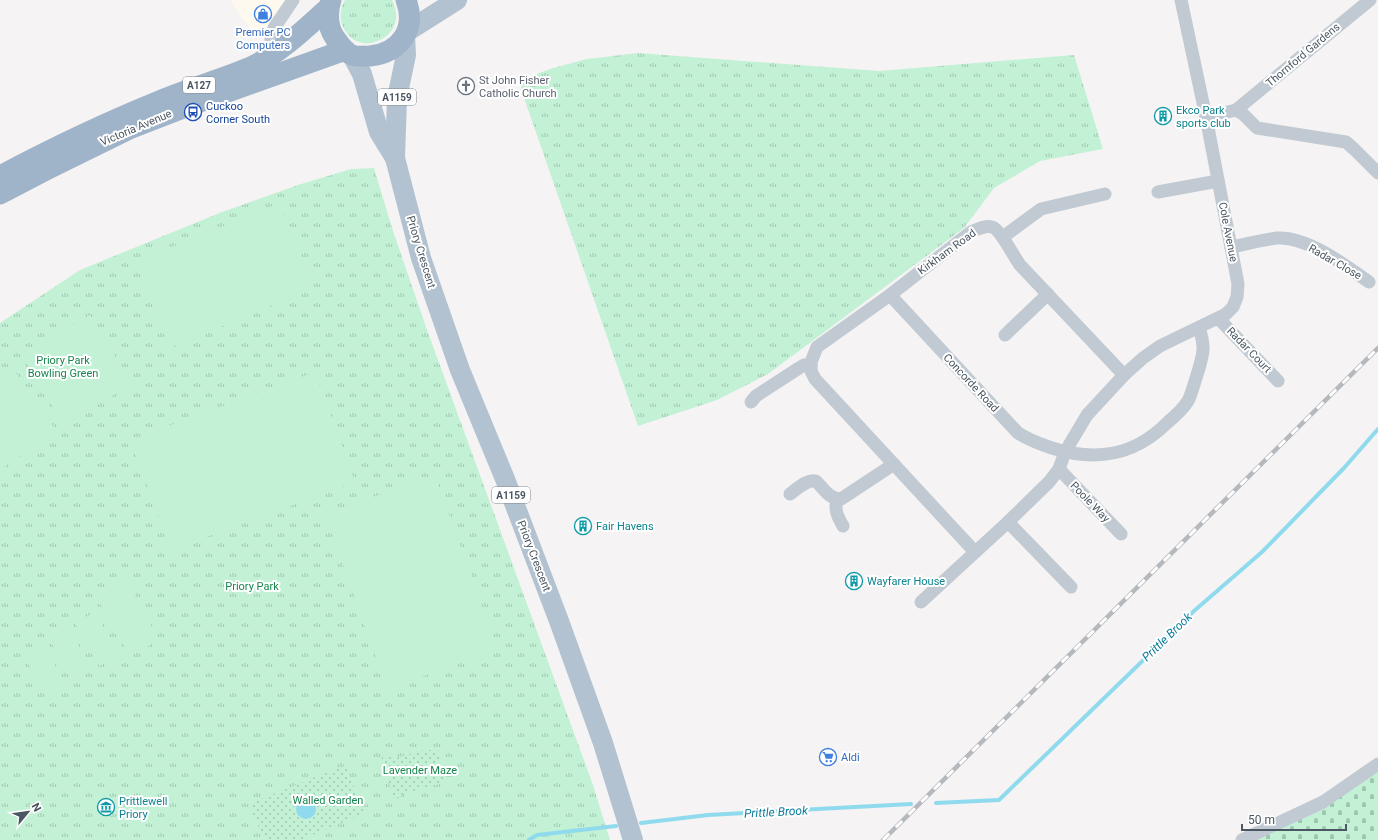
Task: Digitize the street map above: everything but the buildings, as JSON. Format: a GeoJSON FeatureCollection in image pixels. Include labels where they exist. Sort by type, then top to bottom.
{"type":"FeatureCollection","features":[{"type":"Feature","properties":{"kind":"highway"},"geometry":{"type":"LineString","coordinates":[[330,4],[328,17],[331,32],[348,53],[364,56],[386,52],[402,41],[407,34],[410,16],[406,0]]}},
{"type":"Feature","properties":{"kind":"highway","name":"Victoria Avenue"},"geometry":{"type":"LineString","coordinates":[[0,176],[70,140],[118,118],[164,98],[251,66],[275,44],[330,4]]}},
{"type":"Feature","properties":{"kind":"highway","name":"Victoria Avenue"},"geometry":{"type":"LineString","coordinates":[[0,194],[130,129],[191,105],[348,53]]}},
{"type":"Feature","properties":{"kind":"main road"},"geometry":{"type":"LineString","coordinates":[[407,34],[457,0]]}},
{"type":"Feature","properties":{"kind":"main road","name":"Priory Crescent"},"geometry":{"type":"LineString","coordinates":[[407,34],[406,55],[397,98],[395,158],[421,258],[460,370],[505,479],[561,628],[603,743],[634,840]]}},
{"type":"Feature","properties":{"kind":"main road","name":"Priory Crescent"},"geometry":{"type":"LineString","coordinates":[[348,53],[362,74],[379,132],[395,158]]}},
{"type":"Feature","properties":{"kind":"street"},"geometry":{"type":"LineString","coordinates":[[275,44],[274,28],[293,0]]}},
{"type":"Feature","properties":{"kind":"street"},"geometry":{"type":"LineString","coordinates":[[1181,0],[1206,117]]}},
{"type":"Feature","properties":{"kind":"street","name":"Thornford Gardens"},"geometry":{"type":"LineString","coordinates":[[1206,117],[1236,110],[1370,0]]}},
{"type":"Feature","properties":{"kind":"street"},"geometry":{"type":"LineString","coordinates":[[1236,110],[1243,114],[1257,128],[1346,142],[1378,173]]}},
{"type":"Feature","properties":{"kind":"street","name":"Cole Avenue"},"geometry":{"type":"LineString","coordinates":[[921,602],[1049,482],[1059,469],[1065,452],[1088,415],[1124,374],[1160,346],[1219,319],[1233,307],[1237,297],[1238,284],[1206,117]]}},
{"type":"Feature","properties":{"kind":"street"},"geometry":{"type":"LineString","coordinates":[[1158,192],[1218,182]]}},
{"type":"Feature","properties":{"kind":"street"},"geometry":{"type":"LineString","coordinates":[[1003,237],[1041,209],[1105,194]]}},
{"type":"Feature","properties":{"kind":"street","name":"Kirkham Road"},"geometry":{"type":"LineString","coordinates":[[811,366],[813,355],[817,347],[890,295],[972,232],[985,226],[993,227],[997,230],[1020,265],[1124,374]]}},
{"type":"Feature","properties":{"kind":"street","name":"Radar Close"},"geometry":{"type":"LineString","coordinates":[[1231,247],[1278,238],[1292,240],[1307,245],[1338,260],[1369,282]]}},
{"type":"Feature","properties":{"kind":"street"},"geometry":{"type":"LineString","coordinates":[[1005,335],[1048,294]]}},
{"type":"Feature","properties":{"kind":"street","name":"Concorde Road"},"geometry":{"type":"LineString","coordinates":[[890,295],[1018,433],[1028,440],[1065,452],[1085,455],[1106,455],[1125,451],[1155,435],[1177,414],[1188,401],[1204,351],[1203,340],[1199,328]]}},
{"type":"Feature","properties":{"kind":"street","name":"Radar Court"},"geometry":{"type":"LineString","coordinates":[[1219,319],[1278,381]]}},
{"type":"Feature","properties":{"kind":"street"},"geometry":{"type":"LineString","coordinates":[[751,402],[756,396],[799,368],[811,366],[811,371],[815,379],[975,552]]}},
{"type":"Feature","properties":{"kind":"street"},"geometry":{"type":"LineString","coordinates":[[790,494],[812,480],[816,481],[830,496],[837,499],[845,498],[894,464]]}},
{"type":"Feature","properties":{"kind":"street","name":"Poole Way"},"geometry":{"type":"LineString","coordinates":[[1059,469],[1121,534]]}},
{"type":"Feature","properties":{"kind":"street"},"geometry":{"type":"LineString","coordinates":[[837,499],[836,512],[843,526]]}},
{"type":"Feature","properties":{"kind":"street"},"geometry":{"type":"LineString","coordinates":[[1008,522],[1071,588]]}},
{"type":"Feature","properties":{"kind":"street"},"geometry":{"type":"LineString","coordinates":[[1242,840],[1324,802],[1378,764]]}},
{"type":"Feature","properties":{"kind":"shaded area"},"geometry":{"type":"Polygon","coordinates":[[[230,0],[286,0],[263,36],[258,37],[241,17],[230,0]]]}},
{"type":"Feature","properties":{"kind":"green space"},"geometry":{"type":"Polygon","coordinates":[[[345,0],[392,0],[396,14],[394,25],[388,34],[379,40],[369,43],[358,42],[349,35],[342,24],[341,12],[345,0]]]}},
{"type":"Feature","properties":{"kind":"green space"},"geometry":{"type":"Polygon","coordinates":[[[638,53],[879,71],[1074,55],[1103,149],[1040,161],[994,188],[964,228],[768,374],[717,400],[638,426],[522,92],[520,80],[553,68],[587,59],[638,53]]]}},
{"type":"Feature","properties":{"kind":"green space","name":"Priory Park"},"geometry":{"type":"Polygon","coordinates":[[[374,168],[393,231],[426,327],[593,785],[610,840],[0,840],[0,323],[80,270],[222,212],[298,185],[351,169],[374,168]]]}},
{"type":"Feature","properties":{"kind":"green space"},"geometry":{"type":"Polygon","coordinates":[[[279,203],[314,288],[170,348],[135,262],[279,203]]]}},
{"type":"Feature","properties":{"kind":"green space","name":"Priory Park Bowling Green"},"geometry":{"type":"Polygon","coordinates":[[[90,315],[132,384],[64,425],[22,356],[90,315]]]}},
{"type":"Feature","properties":{"kind":"green space"},"geometry":{"type":"Polygon","coordinates":[[[11,366],[56,430],[0,470],[0,374],[11,366]]]}},
{"type":"Feature","properties":{"kind":"green space"},"geometry":{"type":"Polygon","coordinates":[[[315,372],[355,482],[171,550],[130,440],[315,372]]]}},
{"type":"Feature","properties":{"kind":"green space"},"geometry":{"type":"Polygon","coordinates":[[[435,475],[498,650],[387,689],[325,514],[435,475]]]}},
{"type":"Feature","properties":{"kind":"green space"},"geometry":{"type":"Polygon","coordinates":[[[126,579],[159,640],[130,656],[96,596],[126,579]]]}},
{"type":"Feature","properties":{"kind":"green space"},"geometry":{"type":"Polygon","coordinates":[[[95,612],[119,655],[99,666],[75,623],[95,612]]]}},
{"type":"Feature","properties":{"kind":"green space"},"geometry":{"type":"Polygon","coordinates":[[[68,627],[93,670],[73,681],[49,638],[68,627]]]}},
{"type":"Feature","properties":{"kind":"green space"},"geometry":{"type":"Polygon","coordinates":[[[42,642],[66,684],[47,696],[22,653],[42,642]]]}},
{"type":"Feature","properties":{"kind":"green space","name":"Lavender Maze"},"geometry":{"type":"Polygon","coordinates":[[[424,750],[437,750],[441,756],[438,760],[440,772],[448,778],[444,783],[405,793],[394,801],[381,755],[396,758],[424,750]]]}},
{"type":"Feature","properties":{"kind":"green space"},"geometry":{"type":"Polygon","coordinates":[[[1378,764],[1378,840],[1242,840],[1378,764]]]}},
{"type":"Feature","properties":{"kind":"green space","name":"Walled Garden"},"geometry":{"type":"Polygon","coordinates":[[[345,765],[365,813],[300,840],[264,840],[249,804],[345,765]]]}},
{"type":"Feature","properties":{"kind":"water"},"geometry":{"type":"Polygon","coordinates":[[[306,799],[313,802],[316,809],[313,816],[306,819],[299,816],[296,809],[299,802],[306,799]]]}},
{"type":"Feature","properties":{"kind":"waterway","name":"Prittle Brook"},"geometry":{"type":"LineString","coordinates":[[936,803],[999,800],[1194,611],[1262,552],[1344,468],[1378,429]]}},
{"type":"Feature","properties":{"kind":"waterway","name":"Prittle Brook"},"geometry":{"type":"LineString","coordinates":[[641,823],[708,815],[911,804]]}},
{"type":"Feature","properties":{"kind":"waterway","name":"Prittle Brook"},"geometry":{"type":"LineString","coordinates":[[529,840],[537,835],[616,826]]}},
{"type":"Feature","properties":{"kind":"railway"},"geometry":{"type":"LineString","coordinates":[[883,840],[1378,348]]}},
{"type":"Feature","properties":{"kind":"place","name":"Premier PC Computers"},"geometry":{"type":"Point","coordinates":[263,14]}},
{"type":"Feature","properties":{"kind":"place","name":"St John Fisher Catholic Church"},"geometry":{"type":"Point","coordinates":[466,86]}},
{"type":"Feature","properties":{"kind":"place","name":"Cuckoo Corner South"},"geometry":{"type":"Point","coordinates":[193,112]}},
{"type":"Feature","properties":{"kind":"place","name":"Ekco Park sports club"},"geometry":{"type":"Point","coordinates":[1163,116]}},
{"type":"Feature","properties":{"kind":"place","name":"Fair Havens"},"geometry":{"type":"Point","coordinates":[583,526]}},
{"type":"Feature","properties":{"kind":"place","name":"Wayfarer House"},"geometry":{"type":"Point","coordinates":[854,581]}},
{"type":"Feature","properties":{"kind":"place","name":"Aldi"},"geometry":{"type":"Point","coordinates":[828,757]}},
{"type":"Feature","properties":{"kind":"place","name":"Prittlewell Priory"},"geometry":{"type":"Point","coordinates":[106,807]}}]}
